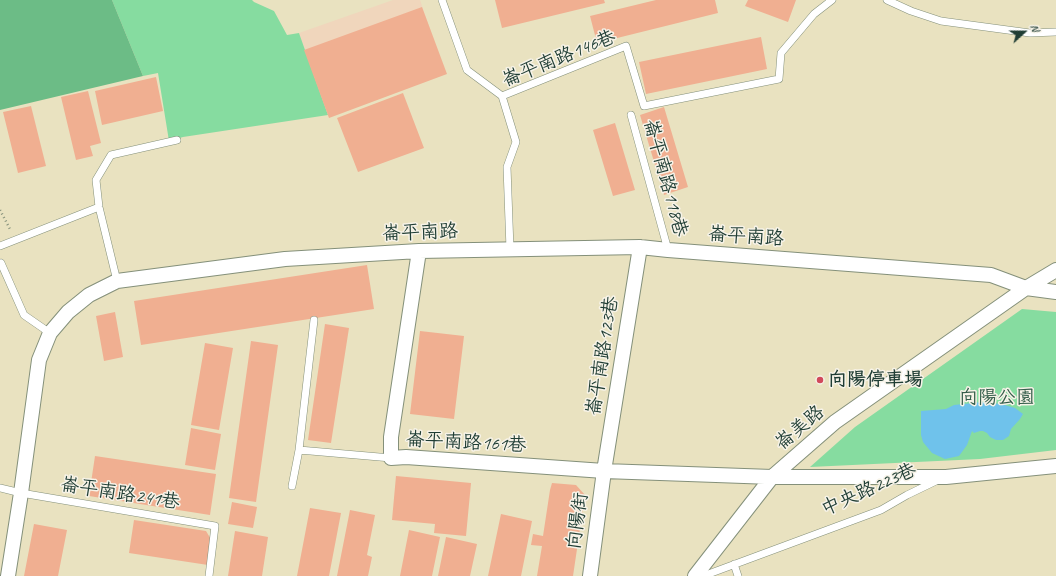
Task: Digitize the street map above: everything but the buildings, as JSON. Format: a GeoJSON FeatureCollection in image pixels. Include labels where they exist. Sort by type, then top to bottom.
{"type":"FeatureCollection","features":[{"type":"Feature","properties":{"kind":"street","name":"崙平南路"},"geometry":{"type":"LineString","coordinates":[[8,576],[39,360],[50,333],[68,312],[88,295],[117,282],[284,259],[419,251],[640,247],[991,275],[1026,288],[1056,292]]}},
{"type":"Feature","properties":{"kind":"street","name":"崙平南路123巷"},"geometry":{"type":"LineString","coordinates":[[604,471],[640,247]]}},
{"type":"Feature","properties":{"kind":"street","name":"崙平南路161巷"},"geometry":{"type":"LineString","coordinates":[[419,251],[391,437],[391,458],[406,457],[604,471],[772,477],[946,477]]}},
{"type":"Feature","properties":{"kind":"street","name":"崙美路"},"geometry":{"type":"LineString","coordinates":[[695,576],[772,477],[835,422],[1026,288],[1056,270]]}},
{"type":"Feature","properties":{"kind":"street","name":"中央路223巷"},"geometry":{"type":"LineString","coordinates":[[946,477],[1056,466]]}},
{"type":"Feature","properties":{"kind":"street","name":"向陽街"},"geometry":{"type":"LineString","coordinates":[[590,576],[604,471]]}},
{"type":"Feature","properties":{"kind":"lane"},"geometry":{"type":"LineString","coordinates":[[442,0],[467,70],[502,96]]}},
{"type":"Feature","properties":{"kind":"lane","name":"崙平南路146巷"},"geometry":{"type":"LineString","coordinates":[[510,249],[507,167],[516,142],[502,96],[626,46],[644,106],[778,79],[781,53],[814,14],[832,0]]}},
{"type":"Feature","properties":{"kind":"lane"},"geometry":{"type":"LineString","coordinates":[[887,0],[911,12],[941,21],[1030,33],[1056,32]]}},
{"type":"Feature","properties":{"kind":"lane","name":"崙平南路118巷"},"geometry":{"type":"LineString","coordinates":[[631,115],[668,250]]}},
{"type":"Feature","properties":{"kind":"lane"},"geometry":{"type":"LineString","coordinates":[[117,282],[100,207],[96,180],[110,154],[177,140]]}},
{"type":"Feature","properties":{"kind":"lane"},"geometry":{"type":"LineString","coordinates":[[0,246],[100,207]]}},
{"type":"Feature","properties":{"kind":"lane"},"geometry":{"type":"LineString","coordinates":[[0,264],[1,263],[24,316],[50,333]]}},
{"type":"Feature","properties":{"kind":"lane"},"geometry":{"type":"LineString","coordinates":[[292,486],[299,450],[314,320]]}},
{"type":"Feature","properties":{"kind":"lane"},"geometry":{"type":"LineString","coordinates":[[299,450],[391,458]]}},
{"type":"Feature","properties":{"kind":"lane","name":"中央路223巷"},"geometry":{"type":"LineString","coordinates":[[703,576],[881,510],[907,495],[946,477]]}},
{"type":"Feature","properties":{"kind":"lane","name":"崙平南路241巷"},"geometry":{"type":"LineString","coordinates":[[0,488],[21,493],[215,526],[209,576]]}},
{"type":"Feature","properties":{"kind":"lane"},"geometry":{"type":"LineString","coordinates":[[734,564],[738,576]]}},
{"type":"Feature","properties":{"kind":"path"},"geometry":{"type":"LineString","coordinates":[[0,210],[15,239]]}},
{"type":"Feature","properties":{"kind":"shaded area"},"geometry":{"type":"Polygon","coordinates":[[[393,0],[420,0],[442,64],[324,105],[299,33],[393,0]]]}},
{"type":"Feature","properties":{"kind":"green space"},"geometry":{"type":"Polygon","coordinates":[[[0,0],[112,0],[143,76],[0,110],[0,0]]]}},
{"type":"Feature","properties":{"kind":"green space"},"geometry":{"type":"Polygon","coordinates":[[[112,0],[252,0],[274,11],[287,35],[299,33],[328,115],[183,137],[169,141],[158,73],[143,76],[112,0]]]}},
{"type":"Feature","properties":{"kind":"green space","name":"向陽公園"},"geometry":{"type":"Polygon","coordinates":[[[1022,309],[1056,312],[1056,450],[980,459],[810,467],[855,427],[1022,309]]]}},
{"type":"Feature","properties":{"kind":"water"},"geometry":{"type":"Polygon","coordinates":[[[982,402],[1001,404],[1015,408],[1023,414],[1011,429],[1009,436],[1003,440],[996,440],[983,431],[974,433],[972,431],[967,445],[959,456],[945,459],[932,453],[923,442],[921,435],[921,411],[946,409],[954,405],[982,402]]]}},
{"type":"Feature","properties":{"kind":"place","name":"向陽停車場"},"geometry":{"type":"Point","coordinates":[820,380]}}]}
